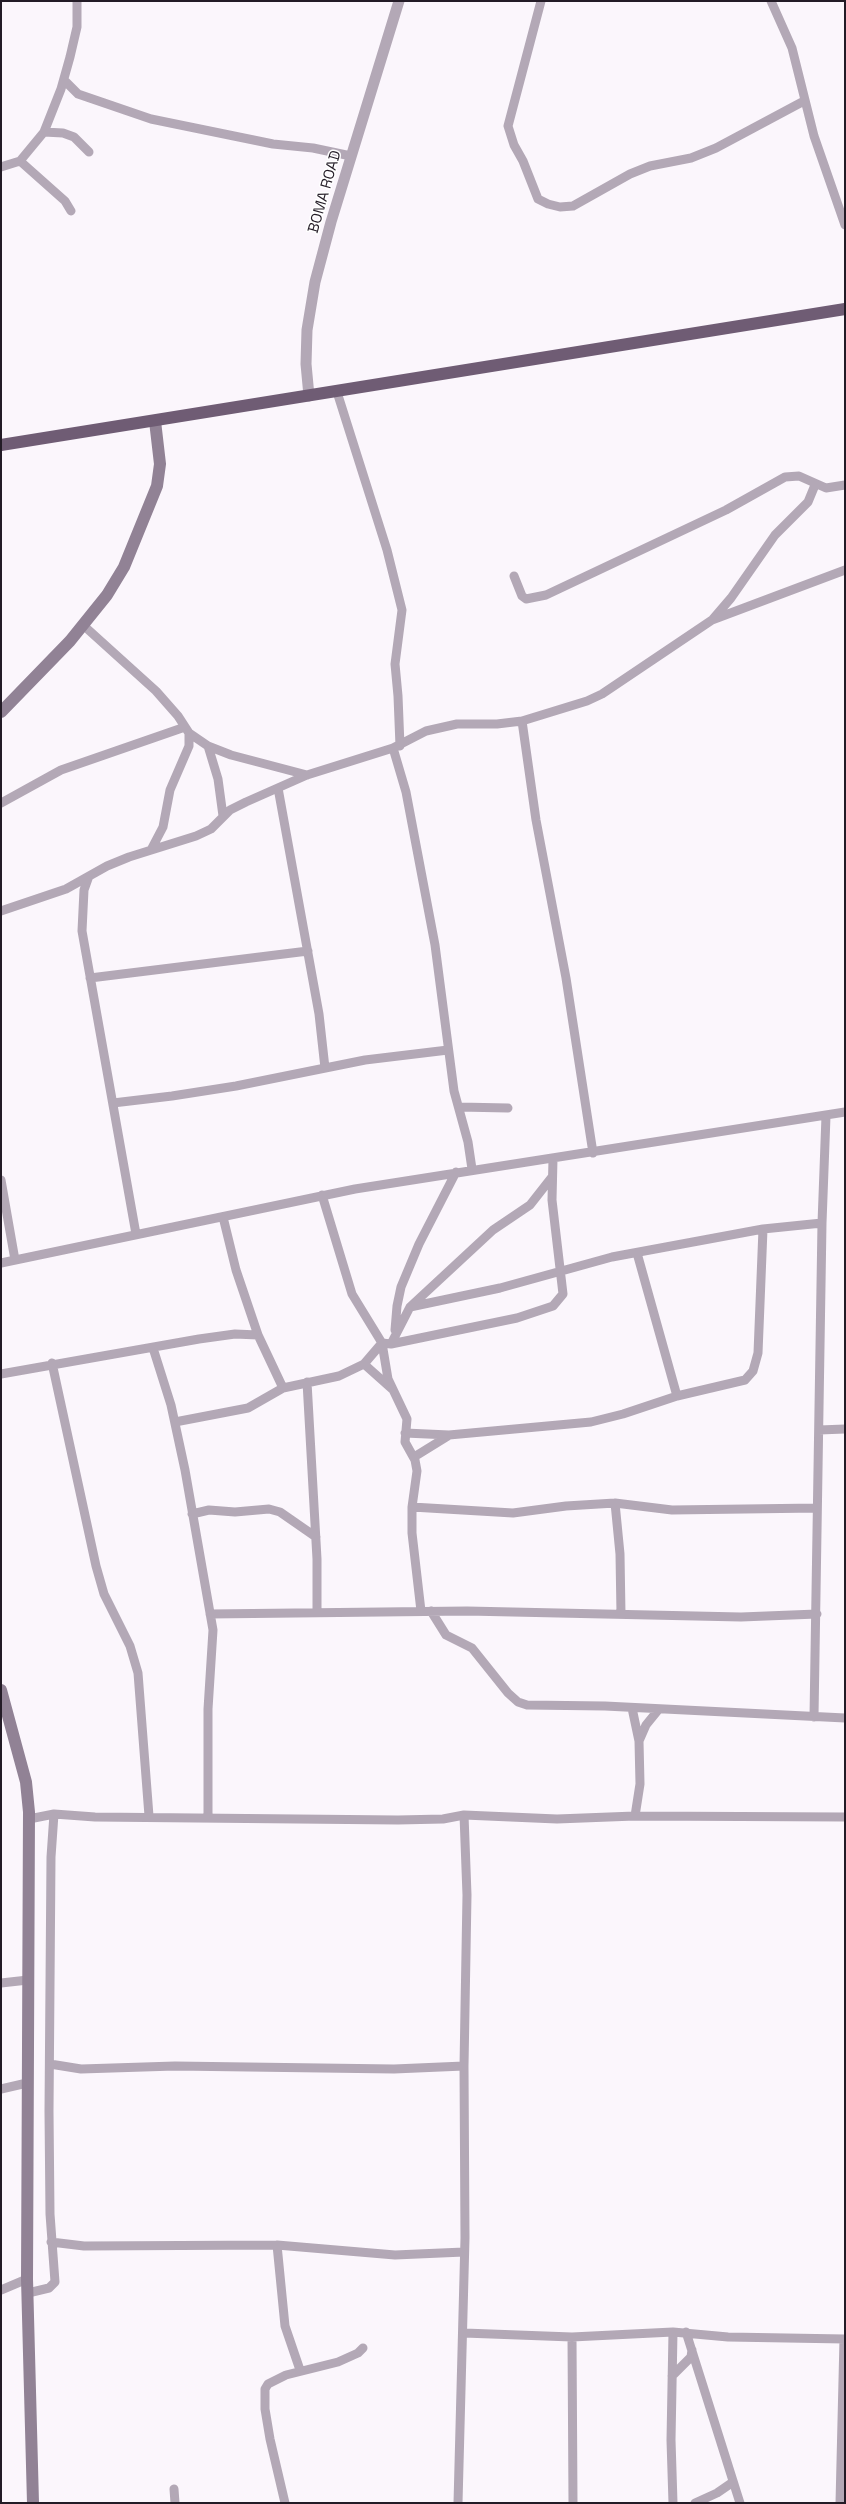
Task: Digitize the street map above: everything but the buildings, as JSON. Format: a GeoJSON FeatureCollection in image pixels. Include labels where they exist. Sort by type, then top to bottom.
{"type":"FeatureCollection","features":[{"type":"Feature","properties":{"kind":"highway"},"geometry":{"type":"LineString","coordinates":[[1,445],[845,310]]}},
{"type":"Feature","properties":{"kind":"main road"},"geometry":{"type":"LineString","coordinates":[[1,712],[83,625],[108,595],[124,567],[157,486],[160,464],[155,421]]}},
{"type":"Feature","properties":{"kind":"main road"},"geometry":{"type":"LineString","coordinates":[[1,1690],[26,1782],[29,1819],[27,2083],[28,2293],[33,2503]]}},
{"type":"Feature","properties":{"kind":"street"},"geometry":{"type":"LineString","coordinates":[[1,167],[20,161],[44,132],[64,80],[77,27],[77,1]]}},
{"type":"Feature","properties":{"kind":"street","name":"BOMA ROAD"},"geometry":{"type":"LineString","coordinates":[[309,396],[306,364],[307,330],[315,282],[351,156],[399,1]]}},
{"type":"Feature","properties":{"kind":"street"},"geometry":{"type":"LineString","coordinates":[[541,1],[508,126],[514,145],[523,160],[538,199],[548,204],[560,207],[573,206],[630,174],[650,166],[691,158],[716,148],[804,101]]}},
{"type":"Feature","properties":{"kind":"street"},"geometry":{"type":"LineString","coordinates":[[771,1],[792,48],[804,101],[845,225]]}},
{"type":"Feature","properties":{"kind":"street"},"geometry":{"type":"LineString","coordinates":[[64,80],[78,94],[159,121],[273,144],[313,148],[351,156]]}},
{"type":"Feature","properties":{"kind":"street"},"geometry":{"type":"LineString","coordinates":[[44,132],[63,133],[74,137],[89,152]]}},
{"type":"Feature","properties":{"kind":"street"},"geometry":{"type":"LineString","coordinates":[[20,161],[65,201],[71,211]]}},
{"type":"Feature","properties":{"kind":"street"},"geometry":{"type":"LineString","coordinates":[[336,392],[391,564],[402,610],[395,664],[396,747],[435,945],[448,1050],[458,1107],[468,1142],[472,1169]]}},
{"type":"Feature","properties":{"kind":"street"},"geometry":{"type":"LineString","coordinates":[[514,576],[522,596],[526,599],[546,595],[726,510],[785,476],[799,476],[826,488],[845,485]]}},
{"type":"Feature","properties":{"kind":"street"},"geometry":{"type":"LineString","coordinates":[[712,620],[731,598],[776,535],[808,502],[815,484]]}},
{"type":"Feature","properties":{"kind":"street"},"geometry":{"type":"LineString","coordinates":[[1,911],[66,889],[107,866],[152,848],[196,836],[211,828],[220,821],[223,816],[236,807],[307,775],[396,747],[439,726],[522,721],[602,694],[712,620],[845,570]]}},
{"type":"Feature","properties":{"kind":"street"},"geometry":{"type":"LineString","coordinates":[[83,625],[156,691],[187,730],[208,746],[231,755],[307,775]]}},
{"type":"Feature","properties":{"kind":"street"},"geometry":{"type":"LineString","coordinates":[[522,721],[536,820],[566,978],[593,1152]]}},
{"type":"Feature","properties":{"kind":"street"},"geometry":{"type":"LineString","coordinates":[[1,803],[62,770],[187,730]]}},
{"type":"Feature","properties":{"kind":"street"},"geometry":{"type":"LineString","coordinates":[[152,848],[162,827],[170,790],[188,746],[187,730]]}},
{"type":"Feature","properties":{"kind":"street"},"geometry":{"type":"LineString","coordinates":[[208,746],[218,779],[223,816]]}},
{"type":"Feature","properties":{"kind":"street"},"geometry":{"type":"LineString","coordinates":[[278,788],[319,1014],[325,1068]]}},
{"type":"Feature","properties":{"kind":"street"},"geometry":{"type":"LineString","coordinates":[[89,876],[84,890],[82,931],[136,1234]]}},
{"type":"Feature","properties":{"kind":"street"},"geometry":{"type":"LineString","coordinates":[[90,978],[308,951]]}},
{"type":"Feature","properties":{"kind":"street"},"geometry":{"type":"LineString","coordinates":[[113,1103],[172,1096],[365,1060],[448,1050]]}},
{"type":"Feature","properties":{"kind":"street"},"geometry":{"type":"LineString","coordinates":[[458,1107],[508,1108]]}},
{"type":"Feature","properties":{"kind":"street"},"geometry":{"type":"LineString","coordinates":[[1,1263],[322,1195],[472,1169],[553,1159],[845,1112]]}},
{"type":"Feature","properties":{"kind":"street"},"geometry":{"type":"LineString","coordinates":[[814,1716],[817,1614],[817,1508],[822,1223],[826,1116]]}},
{"type":"Feature","properties":{"kind":"street"},"geometry":{"type":"LineString","coordinates":[[389,1341],[517,1318],[553,1306],[563,1294],[554,1219],[552,1177],[553,1159]]}},
{"type":"Feature","properties":{"kind":"street"},"geometry":{"type":"LineString","coordinates":[[421,1611],[412,1533],[412,1507],[417,1471],[414,1457],[408,1448],[405,1434],[407,1419],[388,1379],[389,1341],[401,1287],[419,1244],[456,1172]]}},
{"type":"Feature","properties":{"kind":"street"},"geometry":{"type":"LineString","coordinates":[[175,1422],[254,1406],[283,1388],[307,1382],[330,1380],[364,1364],[389,1341],[410,1307],[493,1230],[530,1205],[552,1177]]}},
{"type":"Feature","properties":{"kind":"street"},"geometry":{"type":"LineString","coordinates":[[1,1180],[15,1260]]}},
{"type":"Feature","properties":{"kind":"street"},"geometry":{"type":"LineString","coordinates":[[322,1195],[352,1294],[389,1341]]}},
{"type":"Feature","properties":{"kind":"street"},"geometry":{"type":"LineString","coordinates":[[223,1217],[236,1270],[258,1335],[283,1388]]}},
{"type":"Feature","properties":{"kind":"street"},"geometry":{"type":"LineString","coordinates":[[410,1307],[500,1288],[612,1257],[763,1229],[822,1223]]}},
{"type":"Feature","properties":{"kind":"street"},"geometry":{"type":"LineString","coordinates":[[405,1434],[449,1435],[591,1422],[623,1414],[677,1396],[745,1380],[753,1371],[758,1353],[763,1229]]}},
{"type":"Feature","properties":{"kind":"street"},"geometry":{"type":"LineString","coordinates":[[637,1253],[677,1396]]}},
{"type":"Feature","properties":{"kind":"street"},"geometry":{"type":"LineString","coordinates":[[1,1374],[52,1363],[153,1348],[220,1336],[258,1335]]}},
{"type":"Feature","properties":{"kind":"street"},"geometry":{"type":"LineString","coordinates":[[153,1348],[163,1376],[175,1422],[213,1630],[208,1709],[208,1818]]}},
{"type":"Feature","properties":{"kind":"street"},"geometry":{"type":"LineString","coordinates":[[52,1363],[96,1566],[104,1594],[130,1646],[138,1673],[149,1816]]}},
{"type":"Feature","properties":{"kind":"street"},"geometry":{"type":"LineString","coordinates":[[364,1364],[393,1390]]}},
{"type":"Feature","properties":{"kind":"street"},"geometry":{"type":"LineString","coordinates":[[307,1382],[316,1537],[317,1611]]}},
{"type":"Feature","properties":{"kind":"street"},"geometry":{"type":"LineString","coordinates":[[819,1430],[845,1429]]}},
{"type":"Feature","properties":{"kind":"street"},"geometry":{"type":"LineString","coordinates":[[414,1457],[449,1435]]}},
{"type":"Feature","properties":{"kind":"street"},"geometry":{"type":"LineString","coordinates":[[412,1507],[513,1513],[566,1506],[615,1503],[672,1510],[817,1508]]}},
{"type":"Feature","properties":{"kind":"street"},"geometry":{"type":"LineString","coordinates":[[615,1503],[620,1554],[621,1614]]}},
{"type":"Feature","properties":{"kind":"street"},"geometry":{"type":"LineString","coordinates":[[192,1514],[209,1510],[235,1512],[269,1508],[280,1512],[316,1537]]}},
{"type":"Feature","properties":{"kind":"street"},"geometry":{"type":"LineString","coordinates":[[210,1614],[317,1611],[431,1611],[741,1616],[817,1614]]}},
{"type":"Feature","properties":{"kind":"street"},"geometry":{"type":"LineString","coordinates":[[431,1611],[446,1635],[472,1648],[508,1693],[518,1702],[538,1706],[658,1709],[845,1718]]}},
{"type":"Feature","properties":{"kind":"street"},"geometry":{"type":"LineString","coordinates":[[632,1708],[639,1742],[640,1784],[635,1816]]}},
{"type":"Feature","properties":{"kind":"street"},"geometry":{"type":"LineString","coordinates":[[639,1742],[646,1725],[658,1709]]}},
{"type":"Feature","properties":{"kind":"street"},"geometry":{"type":"LineString","coordinates":[[28,2293],[54,2285],[51,2242],[50,2064],[51,1857],[54,1814]]}},
{"type":"Feature","properties":{"kind":"street"},"geometry":{"type":"LineString","coordinates":[[29,1819],[54,1814],[95,1817],[149,1816],[398,1820],[443,1819],[464,1815],[557,1819],[635,1816],[845,1817]]}},
{"type":"Feature","properties":{"kind":"street"},"geometry":{"type":"LineString","coordinates":[[458,2503],[464,2333],[464,2066],[467,1895],[464,1815]]}},
{"type":"Feature","properties":{"kind":"street"},"geometry":{"type":"LineString","coordinates":[[1,1983],[28,1980]]}},
{"type":"Feature","properties":{"kind":"street"},"geometry":{"type":"LineString","coordinates":[[50,2064],[81,2069],[175,2066],[394,2069],[464,2066]]}},
{"type":"Feature","properties":{"kind":"street"},"geometry":{"type":"LineString","coordinates":[[1,2089],[27,2083]]}},
{"type":"Feature","properties":{"kind":"street"},"geometry":{"type":"LineString","coordinates":[[51,2242],[84,2246],[277,2245],[395,2255],[464,2252]]}},
{"type":"Feature","properties":{"kind":"street"},"geometry":{"type":"LineString","coordinates":[[277,2245],[285,2326],[300,2370]]}},
{"type":"Feature","properties":{"kind":"street"},"geometry":{"type":"LineString","coordinates":[[1,2290],[28,2279]]}},
{"type":"Feature","properties":{"kind":"street"},"geometry":{"type":"LineString","coordinates":[[673,2332],[673,2503]]}},
{"type":"Feature","properties":{"kind":"street"},"geometry":{"type":"LineString","coordinates":[[464,2333],[572,2337],[686,2332],[728,2337],[845,2339],[840,2503]]}},
{"type":"Feature","properties":{"kind":"street"},"geometry":{"type":"LineString","coordinates":[[686,2332],[740,2503]]}},
{"type":"Feature","properties":{"kind":"street"},"geometry":{"type":"LineString","coordinates":[[572,2337],[573,2503]]}},
{"type":"Feature","properties":{"kind":"street"},"geometry":{"type":"LineString","coordinates":[[285,2503],[270,2439],[264,2396],[268,2384],[300,2370],[338,2362],[358,2353],[363,2348]]}},
{"type":"Feature","properties":{"kind":"street"},"geometry":{"type":"LineString","coordinates":[[672,2376],[691,2358],[692,2350]]}},
{"type":"Feature","properties":{"kind":"street"},"geometry":{"type":"LineString","coordinates":[[694,2503],[717,2493],[733,2482]]}},
{"type":"Feature","properties":{"kind":"street"},"geometry":{"type":"LineString","coordinates":[[174,2489],[175,2503]]}}]}
